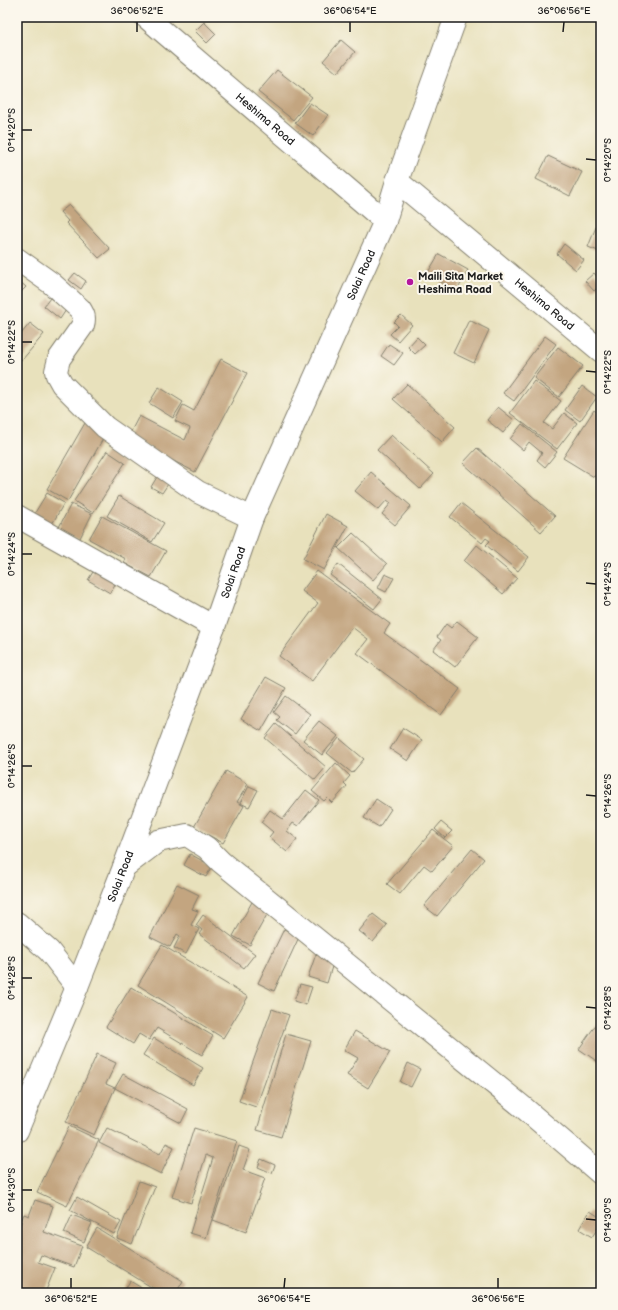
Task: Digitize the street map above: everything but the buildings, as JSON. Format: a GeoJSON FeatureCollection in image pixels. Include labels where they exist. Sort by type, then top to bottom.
{"type":"FeatureCollection","features":[{"type":"Feature","properties":{"kind":"main road","name":"Heshima Road"},"geometry":{"type":"LineString","coordinates":[[146,17],[385,221]]}},
{"type":"Feature","properties":{"kind":"main road","name":"Solai Road"},"geometry":{"type":"LineString","coordinates":[[17,1131],[78,987],[214,627],[252,518],[385,221],[397,181],[456,17]]}},
{"type":"Feature","properties":{"kind":"main road","name":"Heshima Road"},"geometry":{"type":"LineString","coordinates":[[397,181],[601,350]]}},
{"type":"Feature","properties":{"kind":"main road"},"geometry":{"type":"LineString","coordinates":[[17,259],[51,283],[84,314],[85,319],[83,325],[57,364],[56,375],[62,384],[104,427],[198,492],[252,518]]}},
{"type":"Feature","properties":{"kind":"main road"},"geometry":{"type":"LineString","coordinates":[[17,516],[214,627]]}},
{"type":"Feature","properties":{"kind":"main road"},"geometry":{"type":"LineString","coordinates":[[124,867],[158,841],[187,835],[206,848],[221,862],[524,1108],[601,1174]]}},
{"type":"Feature","properties":{"kind":"main road"},"geometry":{"type":"LineString","coordinates":[[17,923],[49,951],[78,987]]}},
{"type":"Feature","properties":{"kind":"place","name":"Maili Sita Market Heshima Road"},"geometry":{"type":"Point","coordinates":[410,282]}}]}
